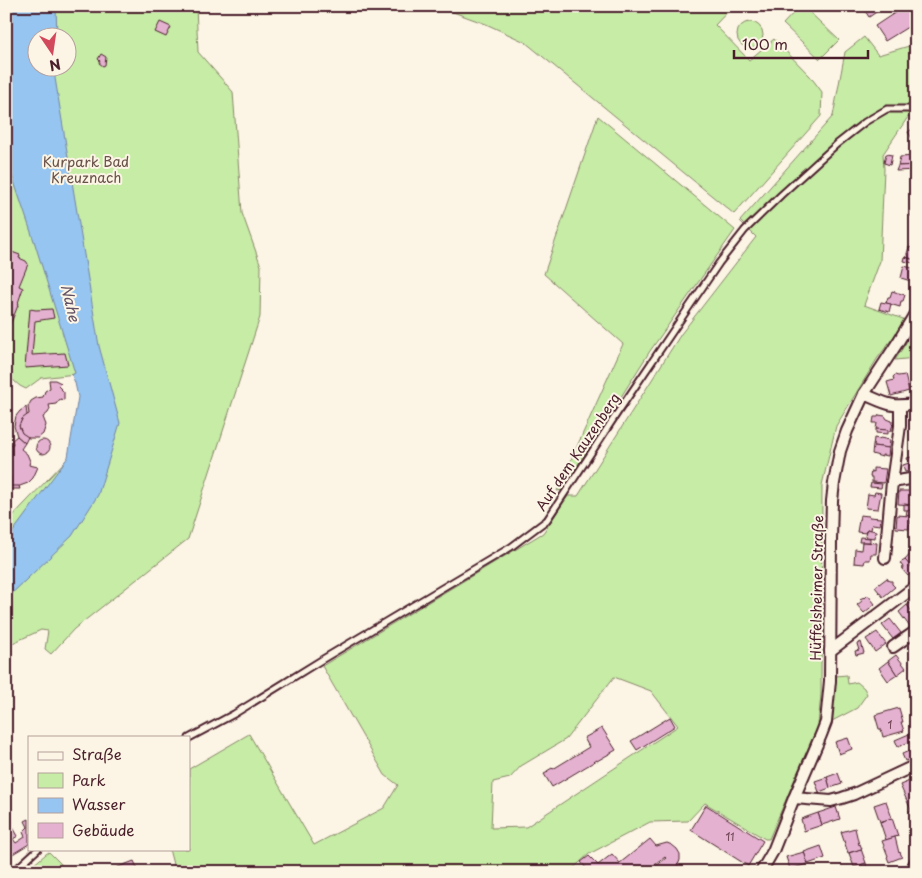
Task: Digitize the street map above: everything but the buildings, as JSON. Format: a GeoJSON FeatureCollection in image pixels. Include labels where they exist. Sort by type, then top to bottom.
{"type":"FeatureCollection","features":[{"type":"Feature","properties":{"kind":"street","name":"Hüffelsheimer Straße"},"geometry":{"type":"LineString","coordinates":[[761,872],[773,851],[826,722],[830,681],[831,541],[834,483],[840,451],[864,394],[916,312]]}},
{"type":"Feature","properties":{"kind":"street"},"geometry":{"type":"LineString","coordinates":[[864,394],[887,404],[900,406],[916,403]]}},
{"type":"Feature","properties":{"kind":"street"},"geometry":{"type":"LineString","coordinates":[[885,558],[892,482],[900,426],[900,406]]}},
{"type":"Feature","properties":{"kind":"street"},"geometry":{"type":"LineString","coordinates":[[892,482],[916,478]]}},
{"type":"Feature","properties":{"kind":"street"},"geometry":{"type":"LineString","coordinates":[[830,651],[916,586]]}},
{"type":"Feature","properties":{"kind":"street"},"geometry":{"type":"LineString","coordinates":[[893,647],[916,631]]}},
{"type":"Feature","properties":{"kind":"street"},"geometry":{"type":"LineString","coordinates":[[794,798],[831,801],[854,794],[916,765]]}},
{"type":"Feature","properties":{"kind":"street"},"geometry":{"type":"LineString","coordinates":[[910,872],[916,861]]}},
{"type":"Feature","properties":{"kind":"lane","name":"Auf dem Kauzenberg"},"geometry":{"type":"LineString","coordinates":[[190,737],[234,714],[512,547],[548,520],[634,388],[719,263],[745,230],[781,195],[865,122],[887,110],[908,109],[916,111]]}},
{"type":"Feature","properties":{"kind":"lane"},"geometry":{"type":"LineString","coordinates":[[13,872],[37,850]]}},
{"type":"Feature","properties":{"kind":"green space","name":"Kurpark Bad Kreuznach"},"geometry":{"type":"Polygon","coordinates":[[[6,6],[196,6],[198,52],[233,92],[242,213],[261,266],[260,317],[188,539],[74,629],[51,654],[45,649],[48,631],[41,630],[6,646],[6,523],[69,457],[80,403],[75,374],[41,378],[26,389],[6,374],[6,6]]]}},
{"type":"Feature","properties":{"kind":"green space"},"geometry":{"type":"Polygon","coordinates":[[[440,6],[733,6],[715,25],[749,60],[774,39],[810,76],[822,92],[821,116],[734,214],[525,42],[440,6]]]}},
{"type":"Feature","properties":{"kind":"green space"},"geometry":{"type":"Polygon","coordinates":[[[800,6],[803,6],[839,40],[820,59],[783,24],[800,6]]]}},
{"type":"Feature","properties":{"kind":"green space"},"geometry":{"type":"Polygon","coordinates":[[[750,22],[759,26],[763,35],[759,44],[750,48],[741,44],[737,35],[741,26],[750,22]]]}},
{"type":"Feature","properties":{"kind":"green space"},"geometry":{"type":"Polygon","coordinates":[[[864,37],[878,55],[916,44],[916,119],[908,117],[883,154],[880,261],[864,305],[906,320],[877,359],[836,426],[822,485],[821,695],[818,725],[769,839],[765,839],[705,803],[688,821],[650,822],[589,854],[569,872],[175,872],[169,850],[190,850],[190,768],[249,734],[314,845],[384,808],[398,785],[385,775],[322,666],[543,533],[568,496],[578,496],[681,334],[756,237],[740,221],[833,116],[845,52],[864,37]],[[614,677],[566,739],[521,766],[510,778],[493,782],[491,828],[526,827],[678,726],[651,691],[614,677]]]}},
{"type":"Feature","properties":{"kind":"green space"},"geometry":{"type":"Polygon","coordinates":[[[598,116],[735,230],[650,351],[562,490],[557,491],[623,344],[544,274],[598,116]]]}},
{"type":"Feature","properties":{"kind":"green space"},"geometry":{"type":"Polygon","coordinates":[[[916,327],[916,358],[895,360],[916,327]]]}},
{"type":"Feature","properties":{"kind":"green space"},"geometry":{"type":"Polygon","coordinates":[[[847,675],[848,684],[857,682],[864,688],[867,694],[857,708],[832,721],[835,676],[847,675]]]}},
{"type":"Feature","properties":{"kind":"green space"},"geometry":{"type":"Polygon","coordinates":[[[49,852],[69,872],[25,872],[46,854],[49,852]]]}},
{"type":"Feature","properties":{"kind":"water","name":"Nahe"},"geometry":{"type":"Polygon","coordinates":[[[6,6],[56,6],[57,28],[28,28],[28,78],[55,78],[99,346],[120,423],[98,495],[72,536],[6,599],[6,541],[68,457],[78,397],[72,375],[75,373],[6,158],[6,6]]]}}]}
